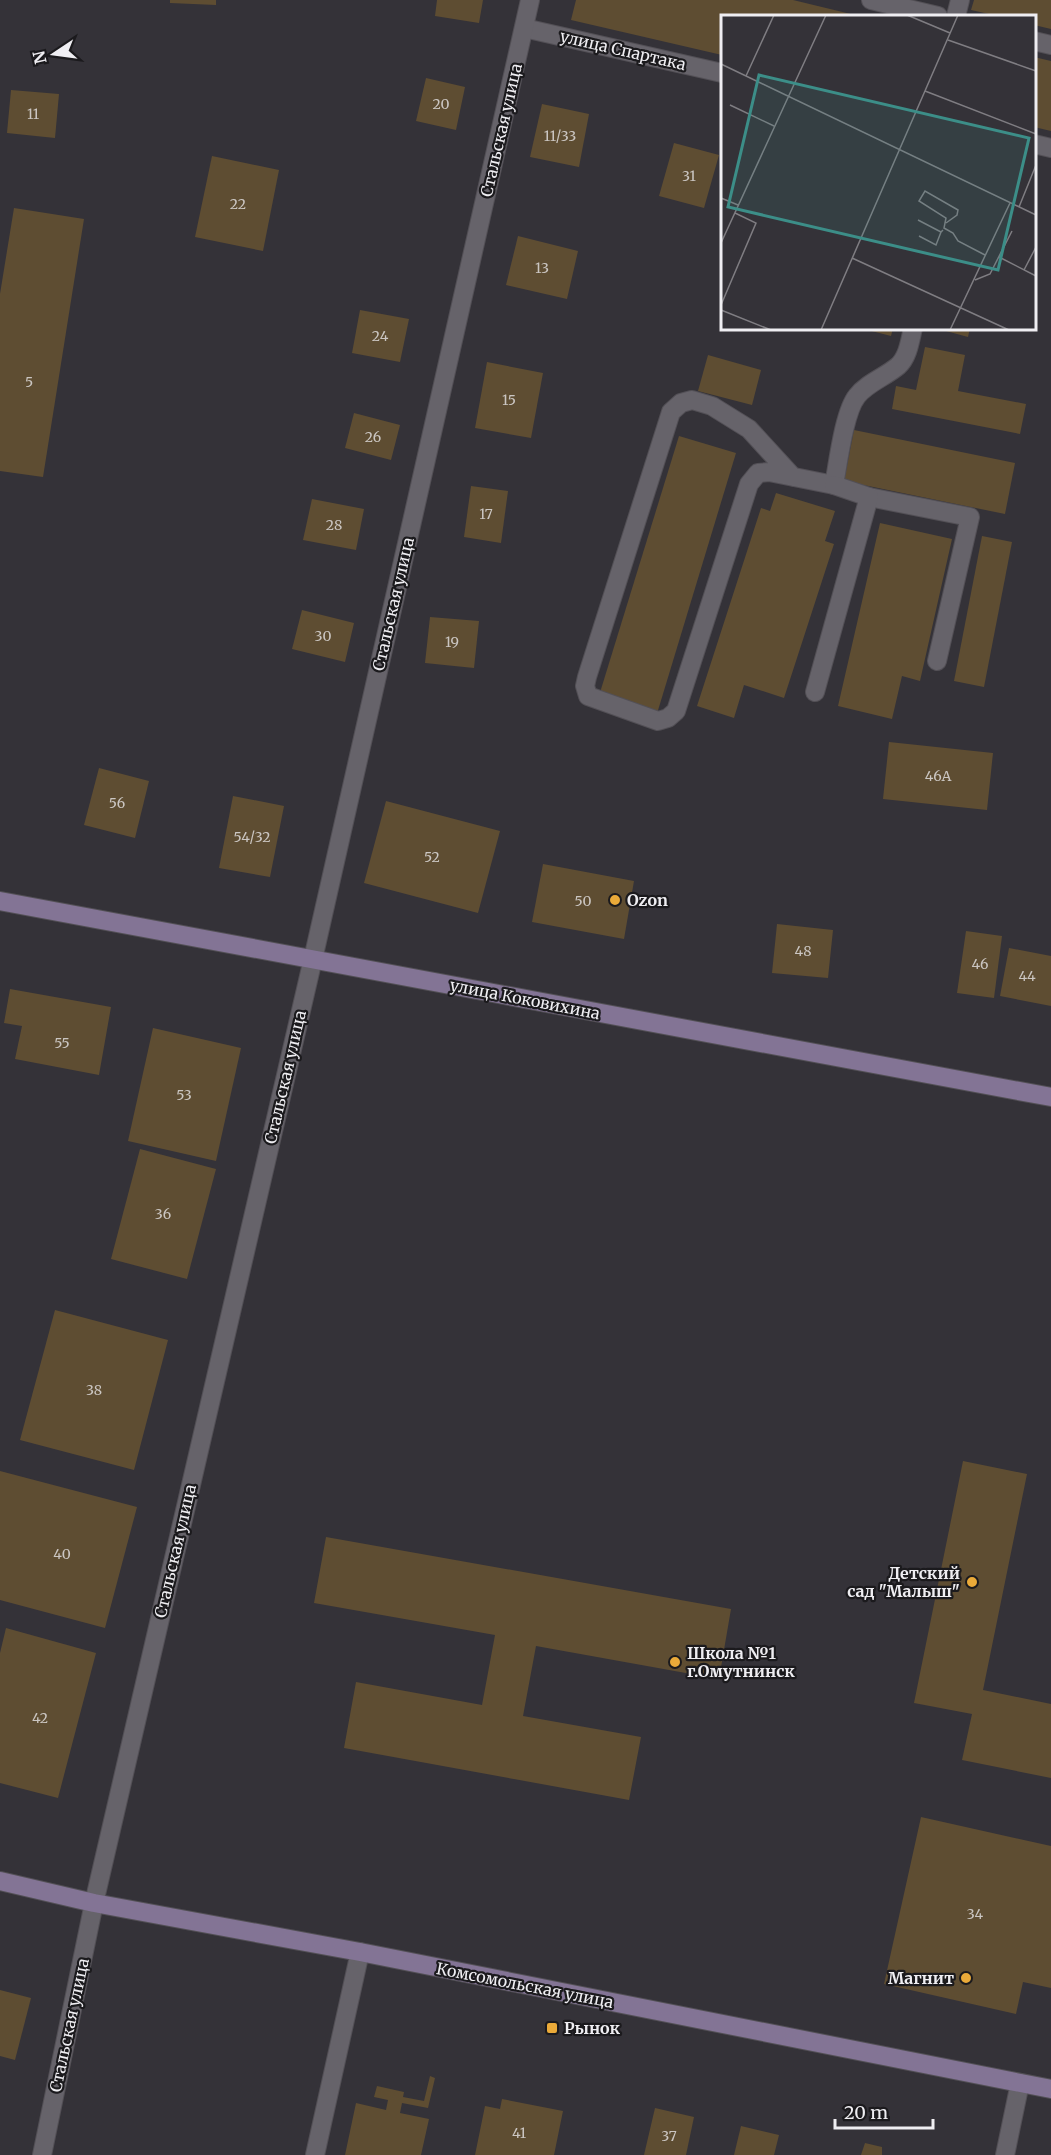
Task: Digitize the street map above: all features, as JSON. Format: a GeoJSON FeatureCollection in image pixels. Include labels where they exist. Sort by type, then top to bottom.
{"type":"FeatureCollection","features":[{"type":"Feature","properties":{"kind":"main road","name":"улица Коковихина"},"geometry":{"type":"LineString","coordinates":[[0,901],[1051,1097]]}},
{"type":"Feature","properties":{"kind":"main road","name":"Комсомольская улица"},"geometry":{"type":"LineString","coordinates":[[0,1881],[94,1903],[360,1952],[1051,2089]]}},
{"type":"Feature","properties":{"kind":"street","name":"Стальская улица"},"geometry":{"type":"LineString","coordinates":[[42,2155],[94,1903],[313,959],[530,0]]}},
{"type":"Feature","properties":{"kind":"street"},"geometry":{"type":"LineString","coordinates":[[871,0],[934,15]]}},
{"type":"Feature","properties":{"kind":"street"},"geometry":{"type":"LineString","coordinates":[[956,15],[960,0]]}},
{"type":"Feature","properties":{"kind":"street","name":"улица Спартака"},"geometry":{"type":"LineString","coordinates":[[524,28],[721,73]]}},
{"type":"Feature","properties":{"kind":"street"},"geometry":{"type":"LineString","coordinates":[[1036,40],[1051,45]]}},
{"type":"Feature","properties":{"kind":"street"},"geometry":{"type":"LineString","coordinates":[[1036,144],[1051,148]]}},
{"type":"Feature","properties":{"kind":"street"},"geometry":{"type":"LineString","coordinates":[[834,485],[850,407],[857,395],[898,366],[907,352],[912,330]]}},
{"type":"Feature","properties":{"kind":"street"},"geometry":{"type":"LineString","coordinates":[[793,477],[748,429],[711,406],[692,400],[681,403],[671,412],[587,677],[585,686],[588,696],[658,721],[668,718],[676,711],[749,484],[758,473],[769,472],[793,477],[834,485],[869,497],[970,517],[936,661]]}},
{"type":"Feature","properties":{"kind":"street"},"geometry":{"type":"LineString","coordinates":[[815,692],[869,497]]}},
{"type":"Feature","properties":{"kind":"street"},"geometry":{"type":"LineString","coordinates":[[315,2155],[360,1952]]}},
{"type":"Feature","properties":{"kind":"street"},"geometry":{"type":"LineString","coordinates":[[1005,2155],[1020,2083]]}},
{"type":"Feature","properties":{"kind":"building"},"geometry":{"type":"Polygon","coordinates":[[[170,0],[216,0],[216,5],[170,3],[170,0]]]}},
{"type":"Feature","properties":{"kind":"building"},"geometry":{"type":"Polygon","coordinates":[[[437,0],[483,0],[479,23],[435,16],[437,0]]]}},
{"type":"Feature","properties":{"kind":"building"},"geometry":{"type":"Polygon","coordinates":[[[576,0],[793,0],[855,15],[721,15],[721,55],[571,20],[576,0]]]}},
{"type":"Feature","properties":{"kind":"building"},"geometry":{"type":"Polygon","coordinates":[[[974,0],[1051,0],[1051,29],[1036,25],[1036,15],[994,15],[971,10],[974,0]]]}},
{"type":"Feature","properties":{"kind":"building"},"geometry":{"type":"Polygon","coordinates":[[[1036,57],[1051,61],[1051,131],[1036,127],[1036,57]]]}},
{"type":"Feature","properties":{"kind":"building"},"geometry":{"type":"Polygon","coordinates":[[[426,78],[465,87],[456,130],[416,121],[426,78]]]}},
{"type":"Feature","properties":{"kind":"building"},"geometry":{"type":"Polygon","coordinates":[[[11,90],[59,94],[55,138],[7,133],[11,90]]]}},
{"type":"Feature","properties":{"kind":"building"},"geometry":{"type":"Polygon","coordinates":[[[542,104],[589,114],[579,167],[530,157],[542,104]]]}},
{"type":"Feature","properties":{"kind":"building"},"geometry":{"type":"Polygon","coordinates":[[[674,143],[719,155],[704,208],[659,196],[674,143]]]}},
{"type":"Feature","properties":{"kind":"building"},"geometry":{"type":"Polygon","coordinates":[[[212,156],[279,170],[263,251],[195,237],[212,156]]]}},
{"type":"Feature","properties":{"kind":"building"},"geometry":{"type":"Polygon","coordinates":[[[14,208],[84,219],[43,477],[0,471],[0,294],[14,208]]]}},
{"type":"Feature","properties":{"kind":"building"},"geometry":{"type":"Polygon","coordinates":[[[518,236],[578,251],[567,299],[506,285],[518,236]]]}},
{"type":"Feature","properties":{"kind":"building"},"geometry":{"type":"Polygon","coordinates":[[[360,310],[409,319],[400,362],[352,353],[360,310]]]}},
{"type":"Feature","properties":{"kind":"building"},"geometry":{"type":"Polygon","coordinates":[[[868,330],[892,330],[891,336],[868,330]]]}},
{"type":"Feature","properties":{"kind":"building"},"geometry":{"type":"Polygon","coordinates":[[[942,330],[970,330],[968,337],[942,330]]]}},
{"type":"Feature","properties":{"kind":"building"},"geometry":{"type":"Polygon","coordinates":[[[925,347],[965,355],[958,391],[1026,404],[1020,434],[892,409],[896,386],[916,390],[925,347]]]}},
{"type":"Feature","properties":{"kind":"building"},"geometry":{"type":"Polygon","coordinates":[[[708,355],[761,370],[752,405],[698,391],[708,355]]]}},
{"type":"Feature","properties":{"kind":"building"},"geometry":{"type":"Polygon","coordinates":[[[487,362],[543,373],[531,438],[475,428],[487,362]]]}},
{"type":"Feature","properties":{"kind":"building"},"geometry":{"type":"Polygon","coordinates":[[[354,413],[400,425],[391,460],[345,448],[354,413]]]}},
{"type":"Feature","properties":{"kind":"building"},"geometry":{"type":"Polygon","coordinates":[[[854,430],[1015,463],[1005,514],[844,481],[854,430]]]}},
{"type":"Feature","properties":{"kind":"building"},"geometry":{"type":"Polygon","coordinates":[[[679,436],[736,453],[656,717],[598,699],[679,436]]]}},
{"type":"Feature","properties":{"kind":"building"},"geometry":{"type":"Polygon","coordinates":[[[471,486],[508,491],[501,543],[464,537],[471,486]]]}},
{"type":"Feature","properties":{"kind":"building"},"geometry":{"type":"Polygon","coordinates":[[[776,493],[835,511],[825,541],[834,544],[784,698],[744,685],[734,718],[697,706],[761,508],[770,511],[776,493]]]}},
{"type":"Feature","properties":{"kind":"building"},"geometry":{"type":"Polygon","coordinates":[[[312,499],[364,509],[356,550],[303,540],[312,499]]]}},
{"type":"Feature","properties":{"kind":"building"},"geometry":{"type":"Polygon","coordinates":[[[880,523],[952,539],[920,681],[902,676],[892,719],[838,706],[880,523]]]}},
{"type":"Feature","properties":{"kind":"building"},"geometry":{"type":"Polygon","coordinates":[[[982,536],[1012,542],[984,687],[954,681],[982,536]]]}},
{"type":"Feature","properties":{"kind":"building"},"geometry":{"type":"Polygon","coordinates":[[[302,610],[354,623],[345,662],[292,649],[302,610]]]}},
{"type":"Feature","properties":{"kind":"building"},"geometry":{"type":"Polygon","coordinates":[[[430,617],[479,621],[474,668],[425,663],[430,617]]]}},
{"type":"Feature","properties":{"kind":"building"},"geometry":{"type":"Polygon","coordinates":[[[889,742],[993,753],[987,810],[883,799],[889,742]]]}},
{"type":"Feature","properties":{"kind":"building"},"geometry":{"type":"Polygon","coordinates":[[[99,768],[149,781],[135,838],[84,825],[99,768]]]}},
{"type":"Feature","properties":{"kind":"building"},"geometry":{"type":"Polygon","coordinates":[[[233,796],[284,806],[270,877],[219,868],[233,796]]]}},
{"type":"Feature","properties":{"kind":"building"},"geometry":{"type":"Polygon","coordinates":[[[386,801],[500,831],[478,913],[364,883],[386,801]]]}},
{"type":"Feature","properties":{"kind":"building"},"geometry":{"type":"Polygon","coordinates":[[[543,864],[634,881],[624,939],[532,922],[543,864]]]}},
{"type":"Feature","properties":{"kind":"building"},"geometry":{"type":"Polygon","coordinates":[[[777,924],[833,930],[828,978],[772,973],[777,924]]]}},
{"type":"Feature","properties":{"kind":"building"},"geometry":{"type":"Polygon","coordinates":[[[966,931],[1002,936],[994,998],[957,993],[966,931]]]}},
{"type":"Feature","properties":{"kind":"building"},"geometry":{"type":"Polygon","coordinates":[[[1009,948],[1051,956],[1051,1006],[1000,996],[1009,948]]]}},
{"type":"Feature","properties":{"kind":"building"},"geometry":{"type":"Polygon","coordinates":[[[10,989],[111,1007],[99,1075],[15,1059],[22,1026],[4,1023],[10,989]]]}},
{"type":"Feature","properties":{"kind":"building"},"geometry":{"type":"Polygon","coordinates":[[[153,1028],[241,1048],[216,1161],[128,1141],[153,1028]]]}},
{"type":"Feature","properties":{"kind":"building"},"geometry":{"type":"Polygon","coordinates":[[[140,1149],[216,1169],[187,1279],[111,1259],[140,1149]]]}},
{"type":"Feature","properties":{"kind":"building"},"geometry":{"type":"Polygon","coordinates":[[[55,1310],[168,1340],[134,1470],[20,1440],[55,1310]]]}},
{"type":"Feature","properties":{"kind":"building","name":"Детский сад \"Малыш\""},"geometry":{"type":"Polygon","coordinates":[[[963,1461],[1027,1474],[983,1690],[1051,1704],[1051,1778],[962,1760],[972,1714],[914,1703],[963,1461]]]}},
{"type":"Feature","properties":{"kind":"building"},"geometry":{"type":"Polygon","coordinates":[[[0,1471],[137,1507],[105,1628],[0,1600],[0,1471]]]}},
{"type":"Feature","properties":{"kind":"building","name":"Школа №1 г.Омутнинск"},"geometry":{"type":"Polygon","coordinates":[[[326,1537],[731,1609],[719,1679],[536,1646],[523,1716],[641,1737],[629,1800],[344,1748],[356,1682],[482,1705],[495,1635],[314,1603],[326,1537]]]}},
{"type":"Feature","properties":{"kind":"building"},"geometry":{"type":"Polygon","coordinates":[[[6,1628],[96,1653],[58,1798],[0,1783],[0,1653],[6,1628]]]}},
{"type":"Feature","properties":{"kind":"building"},"geometry":{"type":"Polygon","coordinates":[[[921,1817],[1051,1846],[1051,1988],[1023,1982],[1016,2014],[884,1984],[921,1817]]]}},
{"type":"Feature","properties":{"kind":"building"},"geometry":{"type":"Polygon","coordinates":[[[0,1990],[31,1998],[15,2060],[0,2056],[0,1990]]]}},
{"type":"Feature","properties":{"kind":"building"},"geometry":{"type":"Polygon","coordinates":[[[430,2076],[435,2078],[428,2108],[402,2103],[400,2113],[429,2119],[421,2155],[345,2155],[356,2103],[386,2110],[388,2100],[374,2097],[377,2086],[404,2092],[403,2097],[424,2101],[430,2076]]]}},
{"type":"Feature","properties":{"kind":"building"},"geometry":{"type":"Polygon","coordinates":[[[502,2099],[563,2111],[554,2155],[475,2155],[485,2106],[500,2109],[502,2099]]]}},
{"type":"Feature","properties":{"kind":"building"},"geometry":{"type":"Polygon","coordinates":[[[655,2108],[694,2117],[686,2155],[644,2155],[655,2108]]]}},
{"type":"Feature","properties":{"kind":"building"},"geometry":{"type":"Polygon","coordinates":[[[741,2126],[779,2135],[774,2155],[734,2155],[741,2126]]]}},
{"type":"Feature","properties":{"kind":"building"},"geometry":{"type":"Polygon","coordinates":[[[865,2143],[882,2147],[882,2155],[861,2155],[865,2143]]]}},
{"type":"Feature","properties":{"kind":"place","name":"Ozon"},"geometry":{"type":"Point","coordinates":[615,900]}},
{"type":"Feature","properties":{"kind":"place","name":"Детский сад \"Малыш\""},"geometry":{"type":"Point","coordinates":[972,1582]}},
{"type":"Feature","properties":{"kind":"place","name":"Школа №1 г.Омутнинск"},"geometry":{"type":"Point","coordinates":[675,1662]}},
{"type":"Feature","properties":{"kind":"place","name":"Магнит"},"geometry":{"type":"Point","coordinates":[966,1978]}},
{"type":"Feature","properties":{"kind":"place","name":"Рынок"},"geometry":{"type":"Point","coordinates":[552,2028]}}]}
